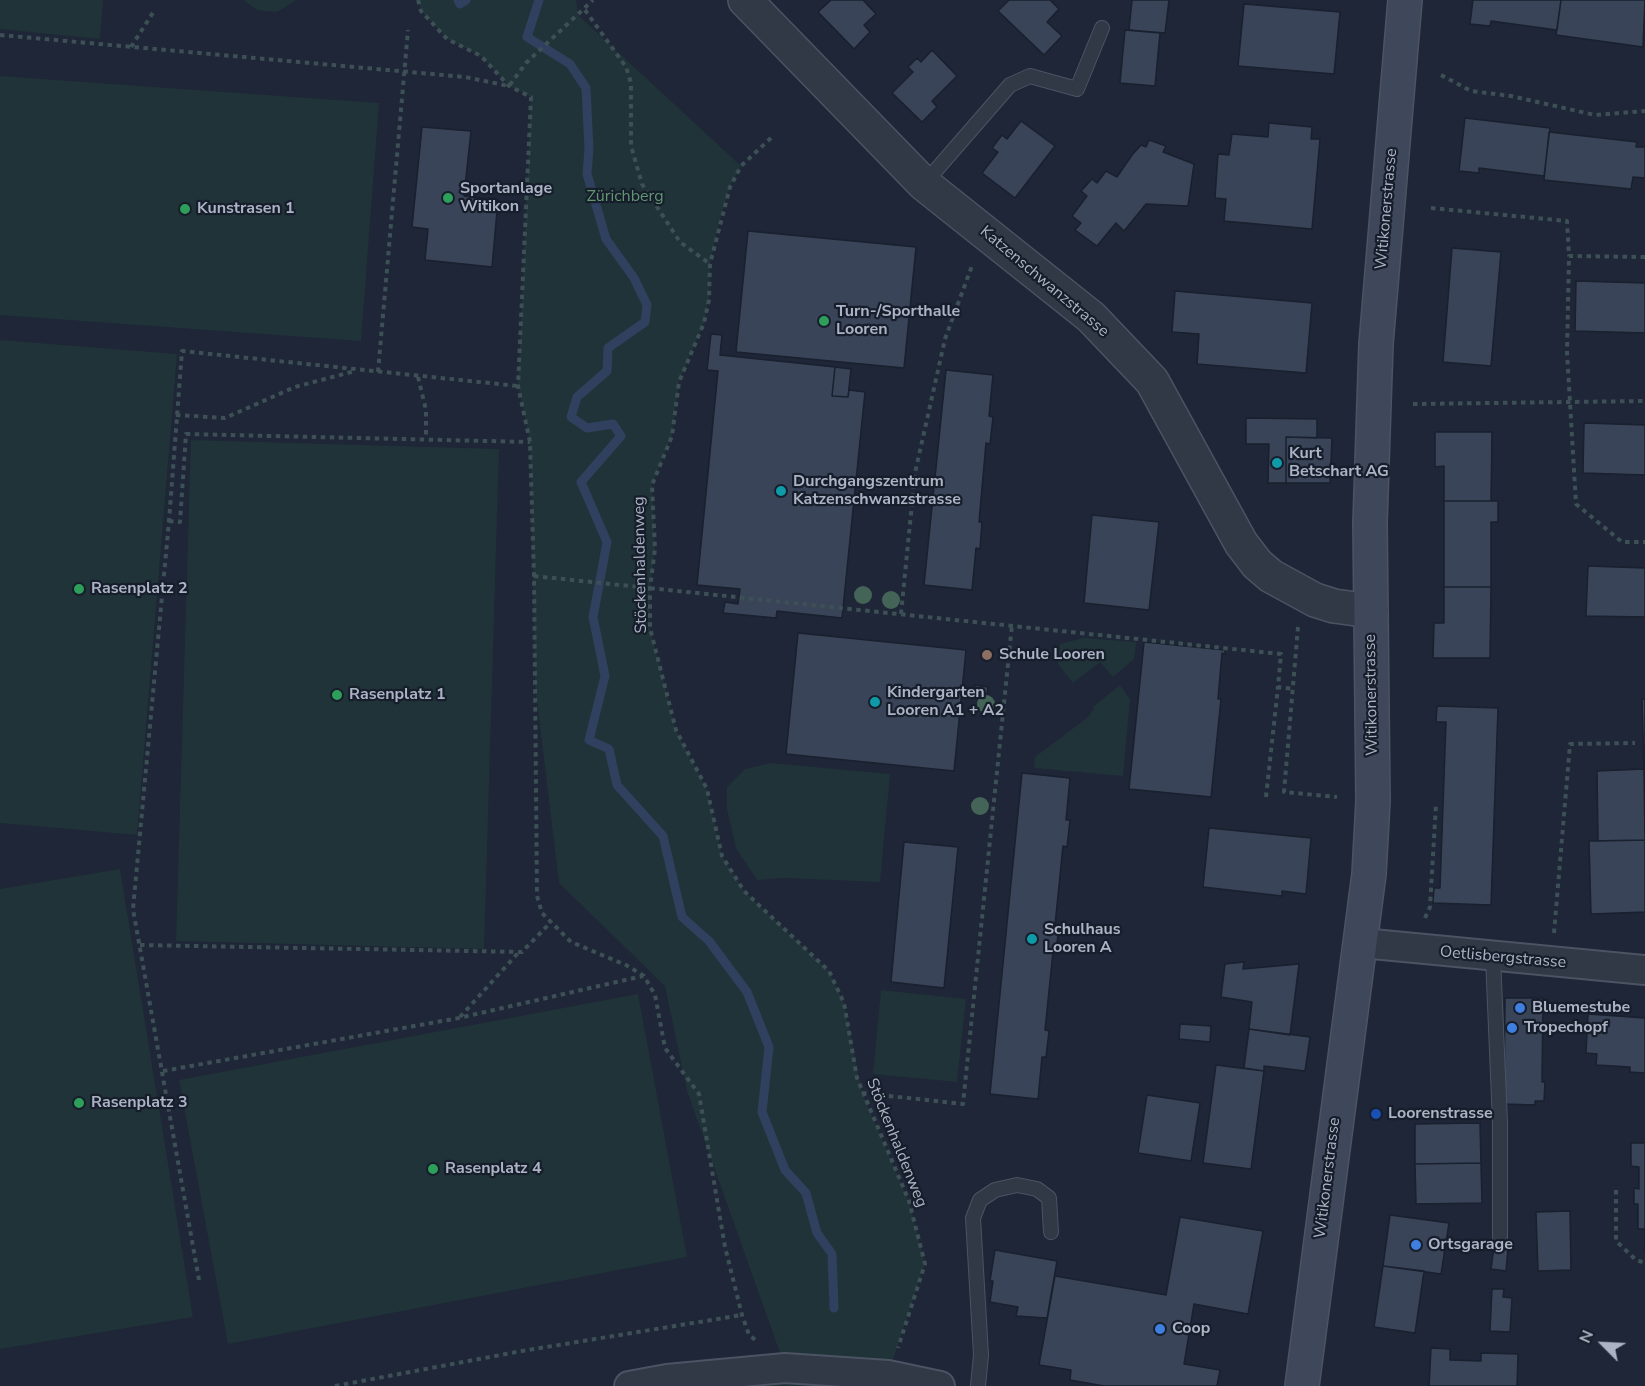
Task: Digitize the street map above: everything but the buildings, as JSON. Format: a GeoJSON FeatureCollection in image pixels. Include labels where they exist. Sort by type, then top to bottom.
{"type":"FeatureCollection","features":[{"type":"Feature","properties":{"kind":"main road","name":"Witikonerstrasse"},"geometry":{"type":"LineString","coordinates":[[1302,1386],[1337,1106],[1362,943],[1373,801],[1370,523],[1376,344],[1405,0]]}},
{"type":"Feature","properties":{"kind":"street","name":"Katzenschwanzstrasse"},"geometry":{"type":"LineString","coordinates":[[745,0],[924,184],[1091,317],[1152,381],[1241,543],[1257,564],[1270,576],[1315,600],[1334,606],[1371,610]]}},
{"type":"Feature","properties":{"kind":"street","name":"Oetlisbergstrasse"},"geometry":{"type":"LineString","coordinates":[[1362,943],[1645,970]]}},
{"type":"Feature","properties":{"kind":"street"},"geometry":{"type":"LineString","coordinates":[[629,1386],[667,1379],[786,1368],[888,1375],[940,1386]]}},
{"type":"Feature","properties":{"kind":"lane"},"geometry":{"type":"LineString","coordinates":[[924,184],[1010,85],[1030,76],[1077,89],[1102,28]]}},
{"type":"Feature","properties":{"kind":"lane"},"geometry":{"type":"LineString","coordinates":[[1493,957],[1500,1123],[1500,1244]]}},
{"type":"Feature","properties":{"kind":"lane"},"geometry":{"type":"LineString","coordinates":[[978,1386],[981,1355],[973,1218],[981,1200],[995,1190],[1017,1185],[1037,1189],[1049,1198],[1051,1232]]}},
{"type":"Feature","properties":{"kind":"path"},"geometry":{"type":"LineString","coordinates":[[418,0],[421,11],[447,39],[481,56],[509,86]]}},
{"type":"Feature","properties":{"kind":"path"},"geometry":{"type":"LineString","coordinates":[[509,86],[526,63],[593,0]]}},
{"type":"Feature","properties":{"kind":"path"},"geometry":{"type":"LineString","coordinates":[[585,9],[626,67],[631,83],[631,146],[642,184],[680,242],[711,264]]}},
{"type":"Feature","properties":{"kind":"path"},"geometry":{"type":"LineString","coordinates":[[131,47],[154,11]]}},
{"type":"Feature","properties":{"kind":"path"},"geometry":{"type":"LineString","coordinates":[[378,372],[408,30]]}},
{"type":"Feature","properties":{"kind":"path"},"geometry":{"type":"LineString","coordinates":[[0,35],[465,77],[509,86],[531,97],[518,386],[530,442],[534,576],[537,896],[542,913],[571,942],[626,965],[644,976],[656,995],[665,1048],[699,1094],[725,1247],[742,1315],[544,1347],[335,1386]]}},
{"type":"Feature","properties":{"kind":"path"},"geometry":{"type":"LineString","coordinates":[[1441,75],[1471,91],[1512,96],[1595,115],[1645,111]]}},
{"type":"Feature","properties":{"kind":"path","name":"Stöckenhaldenweg"},"geometry":{"type":"LineString","coordinates":[[771,138],[741,166],[730,187],[711,264],[709,300],[704,323],[679,382],[672,436],[652,485],[656,549],[650,588],[651,628],[676,730],[707,789],[722,856],[744,891],[829,971],[844,1003],[862,1093],[909,1201],[925,1264],[888,1375]]}},
{"type":"Feature","properties":{"kind":"path"},"geometry":{"type":"LineString","coordinates":[[1431,208],[1567,221],[1570,402],[1576,504],[1622,542],[1645,542]]}},
{"type":"Feature","properties":{"kind":"path"},"geometry":{"type":"LineString","coordinates":[[901,614],[915,473],[945,339],[974,258],[1000,245]]}},
{"type":"Feature","properties":{"kind":"path"},"geometry":{"type":"LineString","coordinates":[[1569,256],[1645,257]]}},
{"type":"Feature","properties":{"kind":"path"},"geometry":{"type":"LineString","coordinates":[[199,1280],[133,909],[169,521],[182,351],[518,386]]}},
{"type":"Feature","properties":{"kind":"path"},"geometry":{"type":"LineString","coordinates":[[176,415],[225,418],[295,387],[357,370]]}},
{"type":"Feature","properties":{"kind":"path"},"geometry":{"type":"LineString","coordinates":[[418,377],[426,410],[426,440]]}},
{"type":"Feature","properties":{"kind":"path"},"geometry":{"type":"LineString","coordinates":[[1413,404],[1645,401]]}},
{"type":"Feature","properties":{"kind":"path"},"geometry":{"type":"LineString","coordinates":[[169,521],[180,522],[186,434],[530,442]]}},
{"type":"Feature","properties":{"kind":"path"},"geometry":{"type":"LineString","coordinates":[[534,576],[1281,654],[1266,796]]}},
{"type":"Feature","properties":{"kind":"path"},"geometry":{"type":"LineString","coordinates":[[862,1093],[963,1104],[1012,625]]}},
{"type":"Feature","properties":{"kind":"path"},"geometry":{"type":"LineString","coordinates":[[1298,627],[1284,792],[1337,796]]}},
{"type":"Feature","properties":{"kind":"path"},"geometry":{"type":"LineString","coordinates":[[1278,687],[1294,689]]}},
{"type":"Feature","properties":{"kind":"path"},"geometry":{"type":"LineString","coordinates":[[1554,936],[1570,744],[1635,743]]}},
{"type":"Feature","properties":{"kind":"path"},"geometry":{"type":"LineString","coordinates":[[1424,922],[1430,907],[1436,804]]}},
{"type":"Feature","properties":{"kind":"path"},"geometry":{"type":"LineString","coordinates":[[140,945],[522,952],[550,923]]}},
{"type":"Feature","properties":{"kind":"path"},"geometry":{"type":"LineString","coordinates":[[459,1018],[519,952]]}},
{"type":"Feature","properties":{"kind":"path"},"geometry":{"type":"LineString","coordinates":[[163,1071],[459,1018],[644,976]]}},
{"type":"Feature","properties":{"kind":"path"},"geometry":{"type":"LineString","coordinates":[[1616,1190],[1616,1241],[1636,1260],[1645,1263]]}},
{"type":"Feature","properties":{"kind":"green space"},"geometry":{"type":"Polygon","coordinates":[[[0,0],[103,0],[100,39],[0,29],[0,0]]]}},
{"type":"Feature","properties":{"kind":"green space"},"geometry":{"type":"Polygon","coordinates":[[[243,0],[296,0],[277,12],[257,10],[243,0]]]}},
{"type":"Feature","properties":{"kind":"green space","name":"Zürichberg"},"geometry":{"type":"Polygon","coordinates":[[[418,0],[576,0],[578,15],[741,166],[730,187],[720,219],[710,264],[709,300],[704,323],[679,382],[672,436],[652,485],[655,549],[650,588],[650,628],[676,730],[707,789],[722,856],[744,891],[829,971],[844,1003],[862,1093],[909,1201],[925,1264],[884,1386],[650,1386],[785,1367],[687,1091],[665,986],[559,883],[535,684],[530,442],[518,386],[531,97],[509,86],[481,56],[447,39],[421,11],[418,0]]]}},
{"type":"Feature","properties":{"kind":"green space","name":"Kunstrasen 1"},"geometry":{"type":"Polygon","coordinates":[[[0,76],[379,103],[361,341],[0,315],[0,76]]]}},
{"type":"Feature","properties":{"kind":"green space","name":"Rasenplatz 2"},"geometry":{"type":"Polygon","coordinates":[[[0,340],[177,354],[137,835],[0,823],[0,340]]]}},
{"type":"Feature","properties":{"kind":"green space","name":"Rasenplatz 1"},"geometry":{"type":"Polygon","coordinates":[[[191,440],[499,449],[484,949],[176,941],[191,440]]]}},
{"type":"Feature","properties":{"kind":"green space"},"geometry":{"type":"Polygon","coordinates":[[[1083,638],[1136,642],[1134,659],[1113,677],[1100,662],[1073,683],[1058,664],[1060,644],[1083,638]]]}},
{"type":"Feature","properties":{"kind":"green space"},"geometry":{"type":"Polygon","coordinates":[[[1120,685],[1130,699],[1123,776],[1034,768],[1035,757],[1087,718],[1094,709],[1093,707],[1120,685]]]}},
{"type":"Feature","properties":{"kind":"green space"},"geometry":{"type":"Polygon","coordinates":[[[771,763],[890,774],[880,882],[784,878],[757,880],[736,848],[727,809],[727,787],[745,769],[771,763]]]}},
{"type":"Feature","properties":{"kind":"green space","name":"Rasenplatz 3"},"geometry":{"type":"Polygon","coordinates":[[[120,869],[193,1317],[0,1349],[0,889],[120,869]]]}},
{"type":"Feature","properties":{"kind":"green space"},"geometry":{"type":"Polygon","coordinates":[[[881,990],[966,999],[957,1082],[873,1074],[881,990]]]}},
{"type":"Feature","properties":{"kind":"green space","name":"Rasenplatz 4"},"geometry":{"type":"Polygon","coordinates":[[[638,994],[687,1257],[228,1344],[179,1080],[638,994]]]}},
{"type":"Feature","properties":{"kind":"waterway"},"geometry":{"type":"LineString","coordinates":[[458,0],[460,4],[466,0]]}},
{"type":"Feature","properties":{"kind":"waterway"},"geometry":{"type":"LineString","coordinates":[[539,0],[527,37],[570,64],[586,88],[589,149],[587,174],[606,239],[634,278],[647,305],[645,322],[608,348],[607,371],[577,397],[571,417],[587,428],[613,424],[621,436],[581,482],[607,542],[593,617],[605,676],[589,740],[609,749],[617,785],[663,836],[682,917],[709,941],[747,992],[769,1047],[762,1112],[785,1170],[806,1193],[817,1233],[832,1254],[834,1308]]}},
{"type":"Feature","properties":{"kind":"place","name":"Sportanlage Witikon"},"geometry":{"type":"Point","coordinates":[448,198]}},
{"type":"Feature","properties":{"kind":"place","name":"Kunstrasen 1"},"geometry":{"type":"Point","coordinates":[185,209]}},
{"type":"Feature","properties":{"kind":"place","name":"Turn-/Sporthalle Looren"},"geometry":{"type":"Point","coordinates":[824,321]}},
{"type":"Feature","properties":{"kind":"place","name":"Kurt Betschart AG"},"geometry":{"type":"Point","coordinates":[1277,463]}},
{"type":"Feature","properties":{"kind":"place","name":"Durchgangszentrum Katzenschwanzstrasse"},"geometry":{"type":"Point","coordinates":[781,491]}},
{"type":"Feature","properties":{"kind":"place","name":"Rasenplatz 2"},"geometry":{"type":"Point","coordinates":[79,589]}},
{"type":"Feature","properties":{"kind":"place","name":"Schule Looren"},"geometry":{"type":"Point","coordinates":[987,655]}},
{"type":"Feature","properties":{"kind":"place","name":"Rasenplatz 1"},"geometry":{"type":"Point","coordinates":[337,695]}},
{"type":"Feature","properties":{"kind":"place","name":"Kindergarten Looren A1 + A2"},"geometry":{"type":"Point","coordinates":[875,702]}},
{"type":"Feature","properties":{"kind":"place","name":"Schulhaus Looren A"},"geometry":{"type":"Point","coordinates":[1032,939]}},
{"type":"Feature","properties":{"kind":"place","name":"Bluemestube"},"geometry":{"type":"Point","coordinates":[1520,1008]}},
{"type":"Feature","properties":{"kind":"place","name":"Tropechopf"},"geometry":{"type":"Point","coordinates":[1512,1028]}},
{"type":"Feature","properties":{"kind":"place","name":"Rasenplatz 3"},"geometry":{"type":"Point","coordinates":[79,1103]}},
{"type":"Feature","properties":{"kind":"place","name":"Loorenstrasse"},"geometry":{"type":"Point","coordinates":[1376,1114]}},
{"type":"Feature","properties":{"kind":"place","name":"Rasenplatz 4"},"geometry":{"type":"Point","coordinates":[433,1169]}},
{"type":"Feature","properties":{"kind":"place","name":"Ortsgarage"},"geometry":{"type":"Point","coordinates":[1416,1245]}},
{"type":"Feature","properties":{"kind":"place","name":"Coop"},"geometry":{"type":"Point","coordinates":[1160,1329]}}]}
